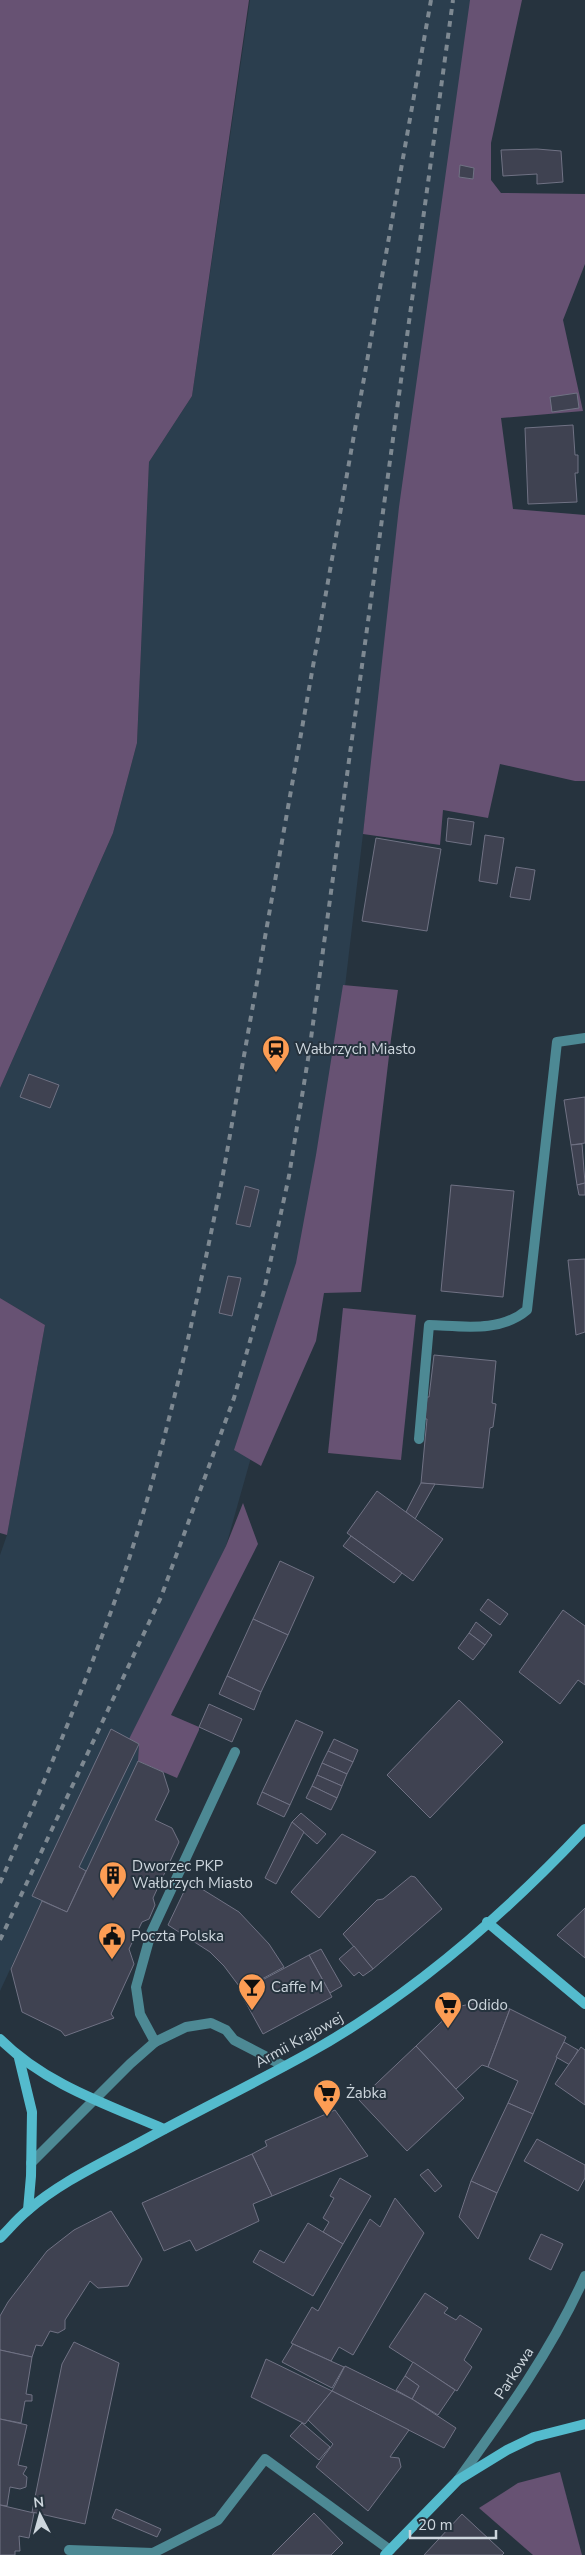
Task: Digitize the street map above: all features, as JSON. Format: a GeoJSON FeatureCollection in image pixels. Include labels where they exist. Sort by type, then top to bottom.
{"type":"FeatureCollection","features":[{"type":"Feature","properties":{"kind":"main road","name":"Armii Krajowej"},"geometry":{"type":"LineString","coordinates":[[0,2238],[28,2210],[74,2178],[284,2066],[375,2013],[430,1975],[550,1865],[585,1829]]}},
{"type":"Feature","properties":{"kind":"main road"},"geometry":{"type":"LineString","coordinates":[[487,1922],[585,2004]]}},
{"type":"Feature","properties":{"kind":"main road"},"geometry":{"type":"LineString","coordinates":[[0,2039],[18,2058],[59,2084],[164,2129]]}},
{"type":"Feature","properties":{"kind":"main road"},"geometry":{"type":"LineString","coordinates":[[18,2058],[32,2112],[32,2163],[28,2210]]}},
{"type":"Feature","properties":{"kind":"main road","name":"Parkowa"},"geometry":{"type":"LineString","coordinates":[[387,2552],[458,2480],[507,2450],[534,2437],[585,2424]]}},
{"type":"Feature","properties":{"kind":"street"},"geometry":{"type":"LineString","coordinates":[[419,1439],[428,1325],[490,1326],[516,1319],[527,1310],[557,1042],[585,1038]]}},
{"type":"Feature","properties":{"kind":"street"},"geometry":{"type":"LineString","coordinates":[[155,2042],[140,2014],[136,1987],[151,1933],[236,1752]]}},
{"type":"Feature","properties":{"kind":"street"},"geometry":{"type":"LineString","coordinates":[[32,2163],[155,2042],[186,2027],[211,2023],[226,2030],[234,2040],[284,2066]]}},
{"type":"Feature","properties":{"kind":"street","name":"Parkowa"},"geometry":{"type":"LineString","coordinates":[[458,2480],[519,2395],[566,2318],[585,2276]]}},
{"type":"Feature","properties":{"kind":"street"},"geometry":{"type":"LineString","coordinates":[[69,2550],[153,2553],[218,2520],[264,2459],[387,2552]]}},
{"type":"Feature","properties":{"kind":"street"},"geometry":{"type":"LineString","coordinates":[[166,2555],[172,2542]]}},
{"type":"Feature","properties":{"kind":"shaded area"},"geometry":{"type":"Polygon","coordinates":[[[0,0],[249,0],[192,396],[149,462],[137,743],[113,833],[0,1088],[0,0]]]}},
{"type":"Feature","properties":{"kind":"shaded area"},"geometry":{"type":"Polygon","coordinates":[[[250,0],[471,0],[363,834],[317,1224],[226,1546],[130,1739],[139,1744],[138,1761],[67,1912],[42,1901],[0,1991],[0,1555],[7,1535],[45,1325],[0,1298],[0,1088],[113,833],[137,743],[149,462],[192,396],[250,0]]]}},
{"type":"Feature","properties":{"kind":"shaded area"},"geometry":{"type":"Polygon","coordinates":[[[470,0],[522,0],[491,143],[491,180],[501,193],[585,194],[585,264],[563,320],[583,411],[501,418],[513,509],[585,515],[585,781],[575,781],[500,764],[488,818],[443,810],[440,845],[363,834],[399,507],[470,0]]]}},
{"type":"Feature","properties":{"kind":"shaded area"},"geometry":{"type":"Polygon","coordinates":[[[343,985],[398,990],[361,1292],[324,1293],[316,1341],[261,1466],[234,1450],[296,1263],[316,1155],[343,985]]]}},
{"type":"Feature","properties":{"kind":"shaded area"},"geometry":{"type":"Polygon","coordinates":[[[0,1298],[45,1325],[7,1535],[0,1533],[0,1298]]]}},
{"type":"Feature","properties":{"kind":"shaded area"},"geometry":{"type":"Polygon","coordinates":[[[343,1308],[416,1315],[401,1460],[328,1453],[343,1308]]]}},
{"type":"Feature","properties":{"kind":"shaded area"},"geometry":{"type":"Polygon","coordinates":[[[243,1503],[258,1544],[171,1715],[199,1727],[177,1778],[138,1761],[139,1744],[129,1739],[226,1546],[243,1503]]]}},
{"type":"Feature","properties":{"kind":"shaded area"},"geometry":{"type":"Polygon","coordinates":[[[560,2472],[582,2555],[533,2555],[479,2508],[518,2483],[560,2472]]]}},
{"type":"Feature","properties":{"kind":"building"},"geometry":{"type":"Polygon","coordinates":[[[537,149],[561,151],[563,182],[537,184],[537,174],[503,176],[501,150],[537,149]]]}},
{"type":"Feature","properties":{"kind":"building"},"geometry":{"type":"Polygon","coordinates":[[[460,165],[474,168],[473,179],[459,177],[460,165]]]}},
{"type":"Feature","properties":{"kind":"building"},"geometry":{"type":"Polygon","coordinates":[[[577,393],[579,408],[552,412],[550,397],[577,393]]]}},
{"type":"Feature","properties":{"kind":"building"},"geometry":{"type":"Polygon","coordinates":[[[573,425],[575,455],[578,455],[578,473],[575,473],[577,502],[528,504],[525,428],[573,425]]]}},
{"type":"Feature","properties":{"kind":"building"},"geometry":{"type":"Polygon","coordinates":[[[448,818],[474,822],[471,845],[446,841],[448,818]]]}},
{"type":"Feature","properties":{"kind":"building"},"geometry":{"type":"Polygon","coordinates":[[[485,835],[504,838],[497,884],[479,881],[485,835]]]}},
{"type":"Feature","properties":{"kind":"building"},"geometry":{"type":"Polygon","coordinates":[[[376,838],[441,849],[427,931],[362,921],[376,838]]]}},
{"type":"Feature","properties":{"kind":"building"},"geometry":{"type":"Polygon","coordinates":[[[516,867],[535,870],[530,900],[510,897],[516,867]]]}},
{"type":"Feature","properties":{"kind":"building"},"geometry":{"type":"Polygon","coordinates":[[[29,1074],[59,1085],[50,1108],[20,1097],[29,1074]]]}},
{"type":"Feature","properties":{"kind":"building"},"geometry":{"type":"Polygon","coordinates":[[[585,1097],[585,1143],[571,1145],[564,1100],[585,1097]]]}},
{"type":"Feature","properties":{"kind":"building"},"geometry":{"type":"Polygon","coordinates":[[[582,1144],[585,1183],[577,1185],[571,1145],[582,1144]]]}},
{"type":"Feature","properties":{"kind":"building"},"geometry":{"type":"Polygon","coordinates":[[[585,1183],[585,1195],[579,1195],[577,1185],[585,1183]]]}},
{"type":"Feature","properties":{"kind":"building"},"geometry":{"type":"Polygon","coordinates":[[[451,1185],[514,1191],[503,1297],[441,1291],[451,1185]]]}},
{"type":"Feature","properties":{"kind":"building"},"geometry":{"type":"Polygon","coordinates":[[[245,1186],[259,1190],[250,1227],[236,1224],[245,1186]]]}},
{"type":"Feature","properties":{"kind":"building"},"geometry":{"type":"Polygon","coordinates":[[[585,1259],[585,1332],[576,1335],[568,1260],[585,1259]]]}},
{"type":"Feature","properties":{"kind":"building"},"geometry":{"type":"Polygon","coordinates":[[[228,1276],[241,1278],[232,1316],[219,1313],[228,1276]]]}},
{"type":"Feature","properties":{"kind":"building"},"geometry":{"type":"Polygon","coordinates":[[[434,1355],[496,1361],[492,1403],[496,1404],[493,1427],[490,1428],[483,1488],[421,1483],[427,1419],[425,1419],[427,1397],[429,1397],[434,1355]]]}},
{"type":"Feature","properties":{"kind":"building"},"geometry":{"type":"Polygon","coordinates":[[[421,1483],[435,1484],[415,1519],[406,1512],[421,1483]]]}},
{"type":"Feature","properties":{"kind":"building"},"geometry":{"type":"Polygon","coordinates":[[[377,1491],[443,1539],[413,1581],[347,1533],[377,1491]]]}},
{"type":"Feature","properties":{"kind":"building"},"geometry":{"type":"Polygon","coordinates":[[[351,1536],[402,1573],[394,1583],[343,1546],[351,1536]]]}},
{"type":"Feature","properties":{"kind":"building"},"geometry":{"type":"Polygon","coordinates":[[[280,1561],[314,1577],[288,1635],[253,1619],[280,1561]]]}},
{"type":"Feature","properties":{"kind":"building"},"geometry":{"type":"Polygon","coordinates":[[[488,1599],[508,1614],[500,1625],[480,1610],[488,1599]]]}},
{"type":"Feature","properties":{"kind":"building"},"geometry":{"type":"Polygon","coordinates":[[[563,1610],[585,1626],[585,1685],[578,1680],[560,1704],[519,1672],[563,1610]]]}},
{"type":"Feature","properties":{"kind":"building"},"geometry":{"type":"Polygon","coordinates":[[[253,1619],[288,1635],[261,1692],[227,1676],[253,1619]]]}},
{"type":"Feature","properties":{"kind":"building"},"geometry":{"type":"Polygon","coordinates":[[[476,1622],[492,1635],[485,1645],[469,1633],[476,1622]]]}},
{"type":"Feature","properties":{"kind":"building"},"geometry":{"type":"Polygon","coordinates":[[[469,1633],[485,1645],[473,1660],[458,1648],[469,1633]]]}},
{"type":"Feature","properties":{"kind":"building"},"geometry":{"type":"Polygon","coordinates":[[[227,1676],[261,1692],[254,1710],[219,1694],[227,1676]]]}},
{"type":"Feature","properties":{"kind":"building"},"geometry":{"type":"Polygon","coordinates":[[[459,1700],[503,1742],[430,1818],[387,1775],[459,1700]]]}},
{"type":"Feature","properties":{"kind":"building"},"geometry":{"type":"Polygon","coordinates":[[[209,1704],[242,1719],[232,1742],[199,1727],[209,1704]]]}},
{"type":"Feature","properties":{"kind":"building"},"geometry":{"type":"Polygon","coordinates":[[[296,1720],[323,1732],[290,1805],[262,1792],[296,1720]]]}},
{"type":"Feature","properties":{"kind":"building"},"geometry":{"type":"Polygon","coordinates":[[[111,1729],[139,1744],[79,1867],[86,1871],[67,1912],[32,1896],[111,1729]]]}},
{"type":"Feature","properties":{"kind":"building"},"geometry":{"type":"Polygon","coordinates":[[[334,1739],[358,1750],[353,1762],[328,1751],[334,1739]]]}},
{"type":"Feature","properties":{"kind":"building"},"geometry":{"type":"Polygon","coordinates":[[[328,1751],[353,1762],[347,1774],[322,1763],[328,1751]]]}},
{"type":"Feature","properties":{"kind":"building","name":"Dworzec PKP Wałbrzych Miasto"},"geometry":{"type":"Polygon","coordinates":[[[138,1761],[163,1772],[169,1791],[155,1820],[172,1828],[179,1842],[153,1898],[155,1905],[149,1919],[142,1922],[129,1949],[134,1964],[111,2014],[114,2018],[65,2036],[61,2031],[22,2012],[11,1969],[42,1901],[67,1912],[138,1761]]]}},
{"type":"Feature","properties":{"kind":"building"},"geometry":{"type":"Polygon","coordinates":[[[322,1763],[347,1774],[342,1786],[317,1775],[322,1763]]]}},
{"type":"Feature","properties":{"kind":"building"},"geometry":{"type":"Polygon","coordinates":[[[317,1775],[342,1786],[337,1798],[312,1786],[317,1775]]]}},
{"type":"Feature","properties":{"kind":"building"},"geometry":{"type":"Polygon","coordinates":[[[312,1786],[337,1798],[331,1810],[306,1798],[312,1786]]]}},
{"type":"Feature","properties":{"kind":"building"},"geometry":{"type":"Polygon","coordinates":[[[262,1792],[290,1805],[284,1817],[257,1804],[262,1792]]]}},
{"type":"Feature","properties":{"kind":"building"},"geometry":{"type":"Polygon","coordinates":[[[301,1813],[326,1834],[317,1844],[292,1822],[301,1813]]]}},
{"type":"Feature","properties":{"kind":"building"},"geometry":{"type":"Polygon","coordinates":[[[292,1822],[304,1832],[276,1884],[265,1878],[292,1822]]]}},
{"type":"Feature","properties":{"kind":"building"},"geometry":{"type":"Polygon","coordinates":[[[342,1834],[376,1852],[319,1918],[291,1892],[342,1834]]]}},
{"type":"Feature","properties":{"kind":"building"},"geometry":{"type":"Polygon","coordinates":[[[411,1876],[415,1877],[442,1909],[373,1969],[343,1934],[377,1900],[383,1899],[411,1876]]]}},
{"type":"Feature","properties":{"kind":"building"},"geometry":{"type":"Polygon","coordinates":[[[189,1881],[239,1912],[269,1944],[284,1967],[242,1990],[224,1966],[210,1952],[168,1925],[189,1881]]]}},
{"type":"Feature","properties":{"kind":"building"},"geometry":{"type":"Polygon","coordinates":[[[585,1908],[585,1958],[557,1935],[585,1908]]]}},
{"type":"Feature","properties":{"kind":"building"},"geometry":{"type":"Polygon","coordinates":[[[354,1946],[373,1969],[363,1976],[359,1972],[354,1976],[339,1959],[354,1946]]]}},
{"type":"Feature","properties":{"kind":"building"},"geometry":{"type":"Polygon","coordinates":[[[321,1949],[342,1986],[330,1993],[309,1955],[321,1949]]]}},
{"type":"Feature","properties":{"kind":"building"},"geometry":{"type":"Polygon","coordinates":[[[309,1955],[332,1997],[263,2034],[240,1992],[309,1955]]]}},
{"type":"Feature","properties":{"kind":"building"},"geometry":{"type":"Polygon","coordinates":[[[483,2001],[510,2009],[488,2067],[482,2065],[456,2089],[416,2046],[457,2007],[483,2001]]]}},
{"type":"Feature","properties":{"kind":"building"},"geometry":{"type":"Polygon","coordinates":[[[510,2009],[566,2037],[533,2114],[508,2103],[518,2081],[488,2067],[510,2009]]]}},
{"type":"Feature","properties":{"kind":"building"},"geometry":{"type":"Polygon","coordinates":[[[564,2042],[578,2050],[570,2065],[556,2057],[564,2042]]]}},
{"type":"Feature","properties":{"kind":"building"},"geometry":{"type":"Polygon","coordinates":[[[416,2046],[464,2098],[407,2151],[359,2100],[416,2046]]]}},
{"type":"Feature","properties":{"kind":"building"},"geometry":{"type":"Polygon","coordinates":[[[581,2047],[585,2050],[585,2105],[555,2084],[581,2047]]]}},
{"type":"Feature","properties":{"kind":"building"},"geometry":{"type":"Polygon","coordinates":[[[508,2103],[533,2114],[497,2193],[471,2181],[508,2103]]]}},
{"type":"Feature","properties":{"kind":"building"},"geometry":{"type":"Polygon","coordinates":[[[335,2110],[368,2156],[272,2196],[252,2154],[267,2146],[265,2141],[335,2110]]]}},
{"type":"Feature","properties":{"kind":"building"},"geometry":{"type":"Polygon","coordinates":[[[537,2139],[585,2165],[585,2178],[578,2191],[524,2161],[537,2139]]]}},
{"type":"Feature","properties":{"kind":"building"},"geometry":{"type":"Polygon","coordinates":[[[252,2154],[272,2196],[253,2204],[259,2221],[196,2251],[190,2240],[164,2251],[142,2203],[252,2154]]]}},
{"type":"Feature","properties":{"kind":"building"},"geometry":{"type":"Polygon","coordinates":[[[428,2169],[442,2186],[435,2192],[420,2175],[428,2169]]]}},
{"type":"Feature","properties":{"kind":"building"},"geometry":{"type":"Polygon","coordinates":[[[340,2178],[371,2196],[343,2244],[323,2232],[329,2222],[323,2218],[334,2198],[330,2196],[340,2178]]]}},
{"type":"Feature","properties":{"kind":"building"},"geometry":{"type":"Polygon","coordinates":[[[471,2181],[497,2193],[478,2239],[459,2217],[471,2181]]]}},
{"type":"Feature","properties":{"kind":"building"},"geometry":{"type":"Polygon","coordinates":[[[395,2198],[424,2233],[353,2355],[339,2347],[331,2361],[291,2343],[312,2307],[318,2311],[370,2219],[380,2227],[395,2198]]]}},
{"type":"Feature","properties":{"kind":"building"},"geometry":{"type":"Polygon","coordinates":[[[111,2211],[142,2259],[128,2286],[98,2288],[90,2281],[65,2320],[65,2329],[58,2333],[50,2331],[42,2346],[36,2345],[32,2357],[0,2350],[0,2316],[8,2302],[47,2251],[74,2230],[111,2211]]]}},
{"type":"Feature","properties":{"kind":"building"},"geometry":{"type":"Polygon","coordinates":[[[308,2223],[343,2244],[313,2296],[253,2262],[260,2250],[284,2263],[308,2223]]]}},
{"type":"Feature","properties":{"kind":"building"},"geometry":{"type":"Polygon","coordinates":[[[541,2234],[563,2244],[551,2270],[529,2259],[541,2234]]]}},
{"type":"Feature","properties":{"kind":"building"},"geometry":{"type":"Polygon","coordinates":[[[425,2293],[448,2308],[444,2313],[456,2320],[460,2315],[482,2329],[464,2360],[472,2367],[457,2391],[389,2347],[425,2293]]]}},
{"type":"Feature","properties":{"kind":"building"},"geometry":{"type":"Polygon","coordinates":[[[74,2342],[119,2363],[85,2524],[32,2512],[62,2364],[74,2342]]]}},
{"type":"Feature","properties":{"kind":"building"},"geometry":{"type":"Polygon","coordinates":[[[293,2344],[344,2367],[332,2388],[282,2362],[293,2344]]]}},
{"type":"Feature","properties":{"kind":"building"},"geometry":{"type":"Polygon","coordinates":[[[0,2350],[32,2357],[26,2394],[32,2395],[32,2401],[25,2401],[21,2423],[0,2419],[0,2350]]]}},
{"type":"Feature","properties":{"kind":"building"},"geometry":{"type":"Polygon","coordinates":[[[266,2359],[332,2391],[305,2424],[251,2397],[266,2359]]]}},
{"type":"Feature","properties":{"kind":"building"},"geometry":{"type":"Polygon","coordinates":[[[413,2362],[455,2390],[438,2415],[412,2399],[419,2386],[405,2376],[413,2362]]]}},
{"type":"Feature","properties":{"kind":"building"},"geometry":{"type":"Polygon","coordinates":[[[345,2366],[412,2399],[456,2428],[444,2448],[332,2391],[345,2366]]]}},
{"type":"Feature","properties":{"kind":"building"},"geometry":{"type":"Polygon","coordinates":[[[405,2376],[419,2386],[412,2399],[396,2390],[405,2376]]]}},
{"type":"Feature","properties":{"kind":"building"},"geometry":{"type":"Polygon","coordinates":[[[332,2391],[409,2430],[390,2457],[399,2458],[401,2467],[368,2511],[316,2467],[333,2444],[308,2420],[332,2391]]]}},
{"type":"Feature","properties":{"kind":"building"},"geometry":{"type":"Polygon","coordinates":[[[0,2419],[27,2425],[18,2465],[27,2467],[23,2474],[27,2477],[26,2487],[20,2489],[10,2487],[7,2506],[0,2505],[0,2419]]]}},
{"type":"Feature","properties":{"kind":"building"},"geometry":{"type":"Polygon","coordinates":[[[302,2423],[330,2447],[319,2460],[290,2436],[302,2423]]]}},
{"type":"Feature","properties":{"kind":"building"},"geometry":{"type":"Polygon","coordinates":[[[0,2505],[34,2513],[29,2538],[19,2536],[20,2551],[15,2551],[15,2555],[0,2555],[0,2505]]]}},
{"type":"Feature","properties":{"kind":"building"},"geometry":{"type":"Polygon","coordinates":[[[116,2509],[161,2529],[157,2537],[112,2518],[116,2509]]]}},
{"type":"Feature","properties":{"kind":"building"},"geometry":{"type":"Polygon","coordinates":[[[314,2513],[343,2543],[331,2555],[272,2555],[314,2513]]]}},
{"type":"Feature","properties":{"kind":"building"},"geometry":{"type":"Polygon","coordinates":[[[462,2514],[504,2553],[502,2555],[424,2555],[462,2514]]]}},
{"type":"Feature","properties":{"kind":"railway"},"geometry":{"type":"LineString","coordinates":[[0,1883],[63,1736],[120,1586],[165,1435],[189,1333],[222,1180],[431,0]]}},
{"type":"Feature","properties":{"kind":"railway"},"geometry":{"type":"LineString","coordinates":[[0,1940],[161,1597],[234,1398],[264,1291],[289,1176],[309,1053],[453,0]]}},
{"type":"Feature","properties":{"kind":"place","name":"Wałbrzych Miasto"},"geometry":{"type":"Point","coordinates":[276,1073]}},
{"type":"Feature","properties":{"kind":"place","name":"Dworzec PKP Wałbrzych Miasto"},"geometry":{"type":"Point","coordinates":[113,1899]}},
{"type":"Feature","properties":{"kind":"place","name":"Poczta Polska"},"geometry":{"type":"Point","coordinates":[112,1960]}},
{"type":"Feature","properties":{"kind":"place","name":"Caffe M"},"geometry":{"type":"Point","coordinates":[252,2011]}},
{"type":"Feature","properties":{"kind":"place","name":"Odido"},"geometry":{"type":"Point","coordinates":[448,2029]}},
{"type":"Feature","properties":{"kind":"place","name":"Żabka"},"geometry":{"type":"Point","coordinates":[327,2117]}}]}
